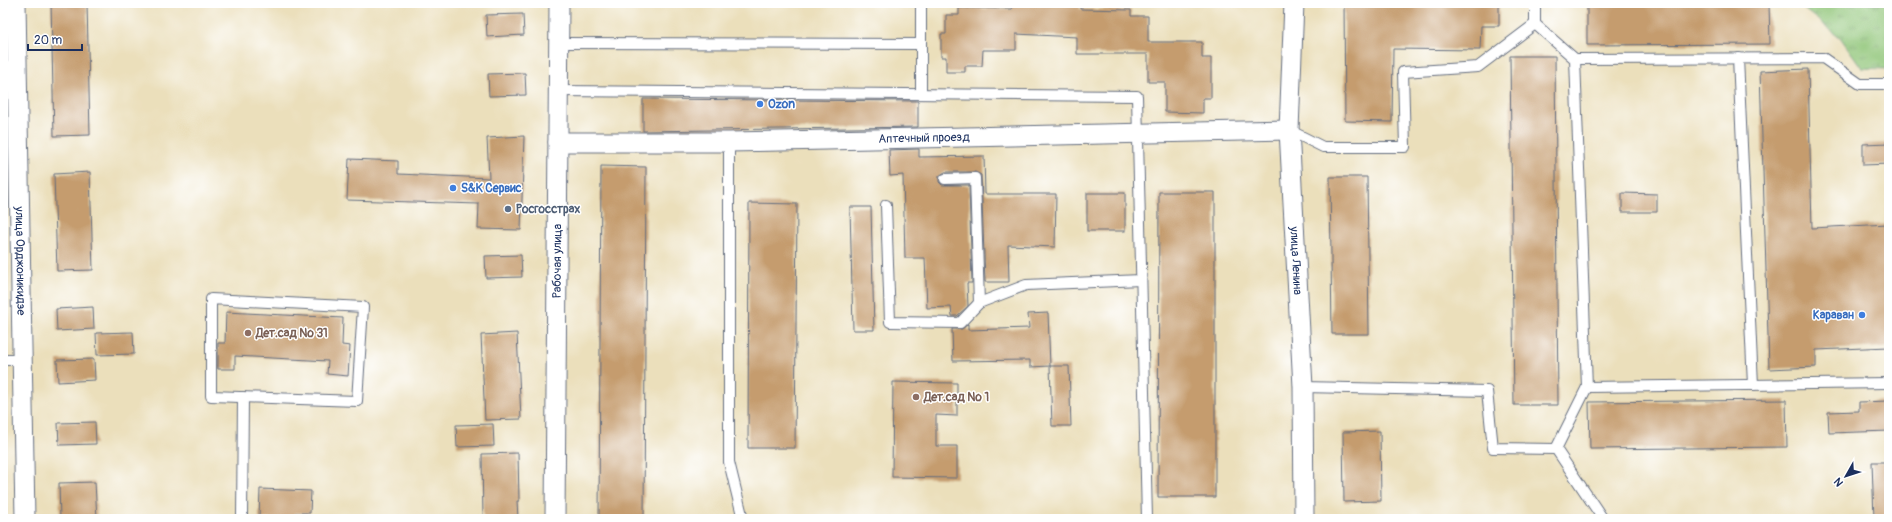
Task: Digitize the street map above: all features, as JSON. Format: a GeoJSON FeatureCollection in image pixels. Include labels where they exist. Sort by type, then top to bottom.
{"type":"FeatureCollection","features":[{"type":"Feature","properties":{"kind":"street","name":"улица Орджоникидзе"},"geometry":{"type":"LineString","coordinates":[[16,3],[25,519]]}},
{"type":"Feature","properties":{"kind":"street","name":"Рабочая улица"},"geometry":{"type":"LineString","coordinates":[[556,519],[559,3]]}},
{"type":"Feature","properties":{"kind":"street","name":"улица Ленина"},"geometry":{"type":"LineString","coordinates":[[1294,3],[1289,130],[1303,388],[1304,519]]}},
{"type":"Feature","properties":{"kind":"street","name":"Аптечный проезд"},"geometry":{"type":"LineString","coordinates":[[558,142],[729,142],[1289,130]]}},
{"type":"Feature","properties":{"kind":"lane"},"geometry":{"type":"LineString","coordinates":[[921,3],[921,94]]}},
{"type":"Feature","properties":{"kind":"lane"},"geometry":{"type":"LineString","coordinates":[[1535,3],[1536,24],[1575,59],[1823,58],[1860,84],[1889,84]]}},
{"type":"Feature","properties":{"kind":"lane"},"geometry":{"type":"LineString","coordinates":[[1289,130],[1323,147],[1405,147],[1403,72],[1478,67],[1536,24]]}},
{"type":"Feature","properties":{"kind":"lane"},"geometry":{"type":"LineString","coordinates":[[559,43],[921,44]]}},
{"type":"Feature","properties":{"kind":"lane"},"geometry":{"type":"LineString","coordinates":[[1738,58],[1753,385]]}},
{"type":"Feature","properties":{"kind":"lane"},"geometry":{"type":"LineString","coordinates":[[1556,449],[1587,387],[1575,59]]}},
{"type":"Feature","properties":{"kind":"lane"},"geometry":{"type":"LineString","coordinates":[[558,91],[1137,96],[1146,519]]}},
{"type":"Feature","properties":{"kind":"lane"},"geometry":{"type":"LineString","coordinates":[[729,142],[729,462],[743,519]]}},
{"type":"Feature","properties":{"kind":"lane"},"geometry":{"type":"LineString","coordinates":[[945,179],[975,178],[979,303]]}},
{"type":"Feature","properties":{"kind":"lane"},"geometry":{"type":"LineString","coordinates":[[886,205],[890,322],[960,323],[979,303],[1026,284],[1141,280]]}},
{"type":"Feature","properties":{"kind":"lane"},"geometry":{"type":"LineString","coordinates":[[212,299],[363,307],[357,401],[243,397],[211,396],[212,299]]}},
{"type":"Feature","properties":{"kind":"lane"},"geometry":{"type":"LineString","coordinates":[[3,360],[22,360]]}},
{"type":"Feature","properties":{"kind":"lane"},"geometry":{"type":"LineString","coordinates":[[1587,387],[1889,383]]}},
{"type":"Feature","properties":{"kind":"lane"},"geometry":{"type":"LineString","coordinates":[[1303,388],[1487,391],[1493,448],[1556,449]]}},
{"type":"Feature","properties":{"kind":"lane"},"geometry":{"type":"LineString","coordinates":[[242,519],[243,397]]}},
{"type":"Feature","properties":{"kind":"lane"},"geometry":{"type":"LineString","coordinates":[[1556,449],[1603,519]]}},
{"type":"Feature","properties":{"kind":"green space"},"geometry":{"type":"Polygon","coordinates":[[[1796,3],[1889,3],[1889,69],[1862,68],[1840,37],[1796,3]]]}},
{"type":"Feature","properties":{"kind":"building"},"geometry":{"type":"Polygon","coordinates":[[[51,3],[87,3],[90,135],[54,136],[51,3]]]}},
{"type":"Feature","properties":{"kind":"building"},"geometry":{"type":"Polygon","coordinates":[[[1012,3],[1080,3],[1080,9],[1131,10],[1131,16],[1148,16],[1148,42],[1202,42],[1202,58],[1211,58],[1211,98],[1203,98],[1203,113],[1165,112],[1165,82],[1148,82],[1148,54],[1077,54],[1077,37],[1016,34],[1016,50],[983,50],[982,66],[965,66],[965,72],[946,72],[946,57],[941,57],[941,34],[946,34],[946,15],[959,15],[959,8],[1012,9],[1012,3]]]}},
{"type":"Feature","properties":{"kind":"building"},"geometry":{"type":"Polygon","coordinates":[[[1344,3],[1499,3],[1499,26],[1481,26],[1480,50],[1393,49],[1392,122],[1345,121],[1344,3]]]}},
{"type":"Feature","properties":{"kind":"building"},"geometry":{"type":"Polygon","coordinates":[[[1587,3],[1769,3],[1770,44],[1587,45],[1587,3]]]}},
{"type":"Feature","properties":{"kind":"building"},"geometry":{"type":"Polygon","coordinates":[[[523,14],[524,35],[487,37],[486,15],[523,14]]]}},
{"type":"Feature","properties":{"kind":"building"},"geometry":{"type":"Polygon","coordinates":[[[1510,56],[1555,56],[1558,405],[1514,405],[1510,56]]]}},
{"type":"Feature","properties":{"kind":"building"},"geometry":{"type":"Polygon","coordinates":[[[1808,69],[1812,228],[1888,224],[1889,347],[1816,350],[1816,367],[1769,369],[1760,71],[1808,69]]]}},
{"type":"Feature","properties":{"kind":"building"},"geometry":{"type":"Polygon","coordinates":[[[525,73],[526,95],[489,96],[488,74],[525,73]]]}},
{"type":"Feature","properties":{"kind":"building"},"geometry":{"type":"Polygon","coordinates":[[[643,99],[918,101],[918,127],[643,131],[643,99]]]}},
{"type":"Feature","properties":{"kind":"building"},"geometry":{"type":"Polygon","coordinates":[[[524,136],[521,230],[478,229],[479,204],[347,200],[349,159],[398,161],[398,174],[489,178],[487,138],[524,136]]]}},
{"type":"Feature","properties":{"kind":"building"},"geometry":{"type":"Polygon","coordinates":[[[1889,143],[1889,164],[1863,165],[1863,144],[1889,143]]]}},
{"type":"Feature","properties":{"kind":"building"},"geometry":{"type":"Polygon","coordinates":[[[919,149],[919,157],[984,156],[985,194],[1056,194],[1055,247],[1008,245],[1009,282],[985,282],[981,175],[975,172],[945,172],[939,176],[939,182],[942,185],[969,185],[972,283],[967,283],[968,306],[957,316],[952,316],[951,307],[927,308],[925,258],[905,258],[903,175],[890,176],[889,150],[919,149]]]}},
{"type":"Feature","properties":{"kind":"building"},"geometry":{"type":"Polygon","coordinates":[[[601,166],[646,167],[644,519],[599,519],[601,166]]]}},
{"type":"Feature","properties":{"kind":"building"},"geometry":{"type":"Polygon","coordinates":[[[90,172],[93,270],[57,271],[54,174],[90,172]]]}},
{"type":"Feature","properties":{"kind":"building"},"geometry":{"type":"Polygon","coordinates":[[[1330,177],[1367,177],[1369,334],[1332,334],[1330,177]]]}},
{"type":"Feature","properties":{"kind":"building"},"geometry":{"type":"Polygon","coordinates":[[[1159,192],[1215,192],[1215,497],[1158,497],[1159,192]]]}},
{"type":"Feature","properties":{"kind":"building"},"geometry":{"type":"Polygon","coordinates":[[[1087,193],[1125,193],[1125,231],[1087,231],[1087,193]]]}},
{"type":"Feature","properties":{"kind":"building"},"geometry":{"type":"Polygon","coordinates":[[[1622,193],[1657,194],[1657,212],[1622,212],[1622,193]]]}},
{"type":"Feature","properties":{"kind":"building"},"geometry":{"type":"Polygon","coordinates":[[[749,203],[797,204],[795,448],[748,448],[749,203]]]}},
{"type":"Feature","properties":{"kind":"building"},"geometry":{"type":"Polygon","coordinates":[[[850,207],[871,207],[874,330],[853,330],[850,207]]]}},
{"type":"Feature","properties":{"kind":"building"},"geometry":{"type":"Polygon","coordinates":[[[521,255],[522,277],[486,278],[485,256],[521,255]]]}},
{"type":"Feature","properties":{"kind":"building"},"geometry":{"type":"Polygon","coordinates":[[[93,307],[94,329],[57,331],[56,309],[93,307]]]}},
{"type":"Feature","properties":{"kind":"building"},"geometry":{"type":"Polygon","coordinates":[[[226,312],[343,318],[342,345],[350,346],[348,376],[327,374],[328,361],[235,356],[235,369],[218,369],[218,343],[225,343],[226,312]]]}},
{"type":"Feature","properties":{"kind":"building"},"geometry":{"type":"Polygon","coordinates":[[[1048,313],[1050,366],[1030,367],[1030,360],[953,361],[952,329],[962,329],[968,324],[968,330],[1029,328],[1028,314],[1048,313]]]}},
{"type":"Feature","properties":{"kind":"building"},"geometry":{"type":"Polygon","coordinates":[[[133,332],[134,354],[97,355],[96,333],[133,332]]]}},
{"type":"Feature","properties":{"kind":"building"},"geometry":{"type":"Polygon","coordinates":[[[517,333],[521,419],[485,420],[481,335],[517,333]]]}},
{"type":"Feature","properties":{"kind":"building"},"geometry":{"type":"Polygon","coordinates":[[[94,359],[95,380],[58,382],[57,360],[94,359]]]}},
{"type":"Feature","properties":{"kind":"building"},"geometry":{"type":"Polygon","coordinates":[[[1050,366],[1069,366],[1071,426],[1052,426],[1050,366]]]}},
{"type":"Feature","properties":{"kind":"building"},"geometry":{"type":"Polygon","coordinates":[[[893,382],[957,383],[957,416],[936,415],[936,446],[957,446],[957,478],[892,477],[893,382]]]}},
{"type":"Feature","properties":{"kind":"building"},"geometry":{"type":"Polygon","coordinates":[[[1786,400],[1787,447],[1590,449],[1589,402],[1786,400]]]}},
{"type":"Feature","properties":{"kind":"building"},"geometry":{"type":"Polygon","coordinates":[[[1889,401],[1889,431],[1829,433],[1828,412],[1859,411],[1859,402],[1889,401]]]}},
{"type":"Feature","properties":{"kind":"building"},"geometry":{"type":"Polygon","coordinates":[[[95,422],[96,444],[59,445],[58,423],[95,422]]]}},
{"type":"Feature","properties":{"kind":"building"},"geometry":{"type":"Polygon","coordinates":[[[493,424],[494,446],[457,447],[456,425],[493,424]]]}},
{"type":"Feature","properties":{"kind":"building"},"geometry":{"type":"Polygon","coordinates":[[[1380,431],[1381,501],[1344,502],[1343,432],[1380,431]]]}},
{"type":"Feature","properties":{"kind":"building"},"geometry":{"type":"Polygon","coordinates":[[[518,453],[518,519],[483,519],[482,454],[518,453]]]}},
{"type":"Feature","properties":{"kind":"building"},"geometry":{"type":"Polygon","coordinates":[[[1872,462],[1889,462],[1889,519],[1874,519],[1872,462]]]}},
{"type":"Feature","properties":{"kind":"building"},"geometry":{"type":"Polygon","coordinates":[[[95,482],[97,519],[60,519],[59,483],[95,482]]]}},
{"type":"Feature","properties":{"kind":"building"},"geometry":{"type":"Polygon","coordinates":[[[260,489],[311,491],[310,513],[295,513],[295,519],[259,519],[260,489]]]}},
{"type":"Feature","properties":{"kind":"place","name":"Ozon"},"geometry":{"type":"Point","coordinates":[760,104]}},
{"type":"Feature","properties":{"kind":"place","name":"S&K Сервис"},"geometry":{"type":"Point","coordinates":[453,188]}},
{"type":"Feature","properties":{"kind":"place","name":"Росгосстрах"},"geometry":{"type":"Point","coordinates":[508,209]}},
{"type":"Feature","properties":{"kind":"place","name":"Караван"},"geometry":{"type":"Point","coordinates":[1862,315]}},
{"type":"Feature","properties":{"kind":"place","name":"Дет.сад № 31"},"geometry":{"type":"Point","coordinates":[248,333]}},
{"type":"Feature","properties":{"kind":"place","name":"Дет.сад № 1"},"geometry":{"type":"Point","coordinates":[916,397]}}]}
